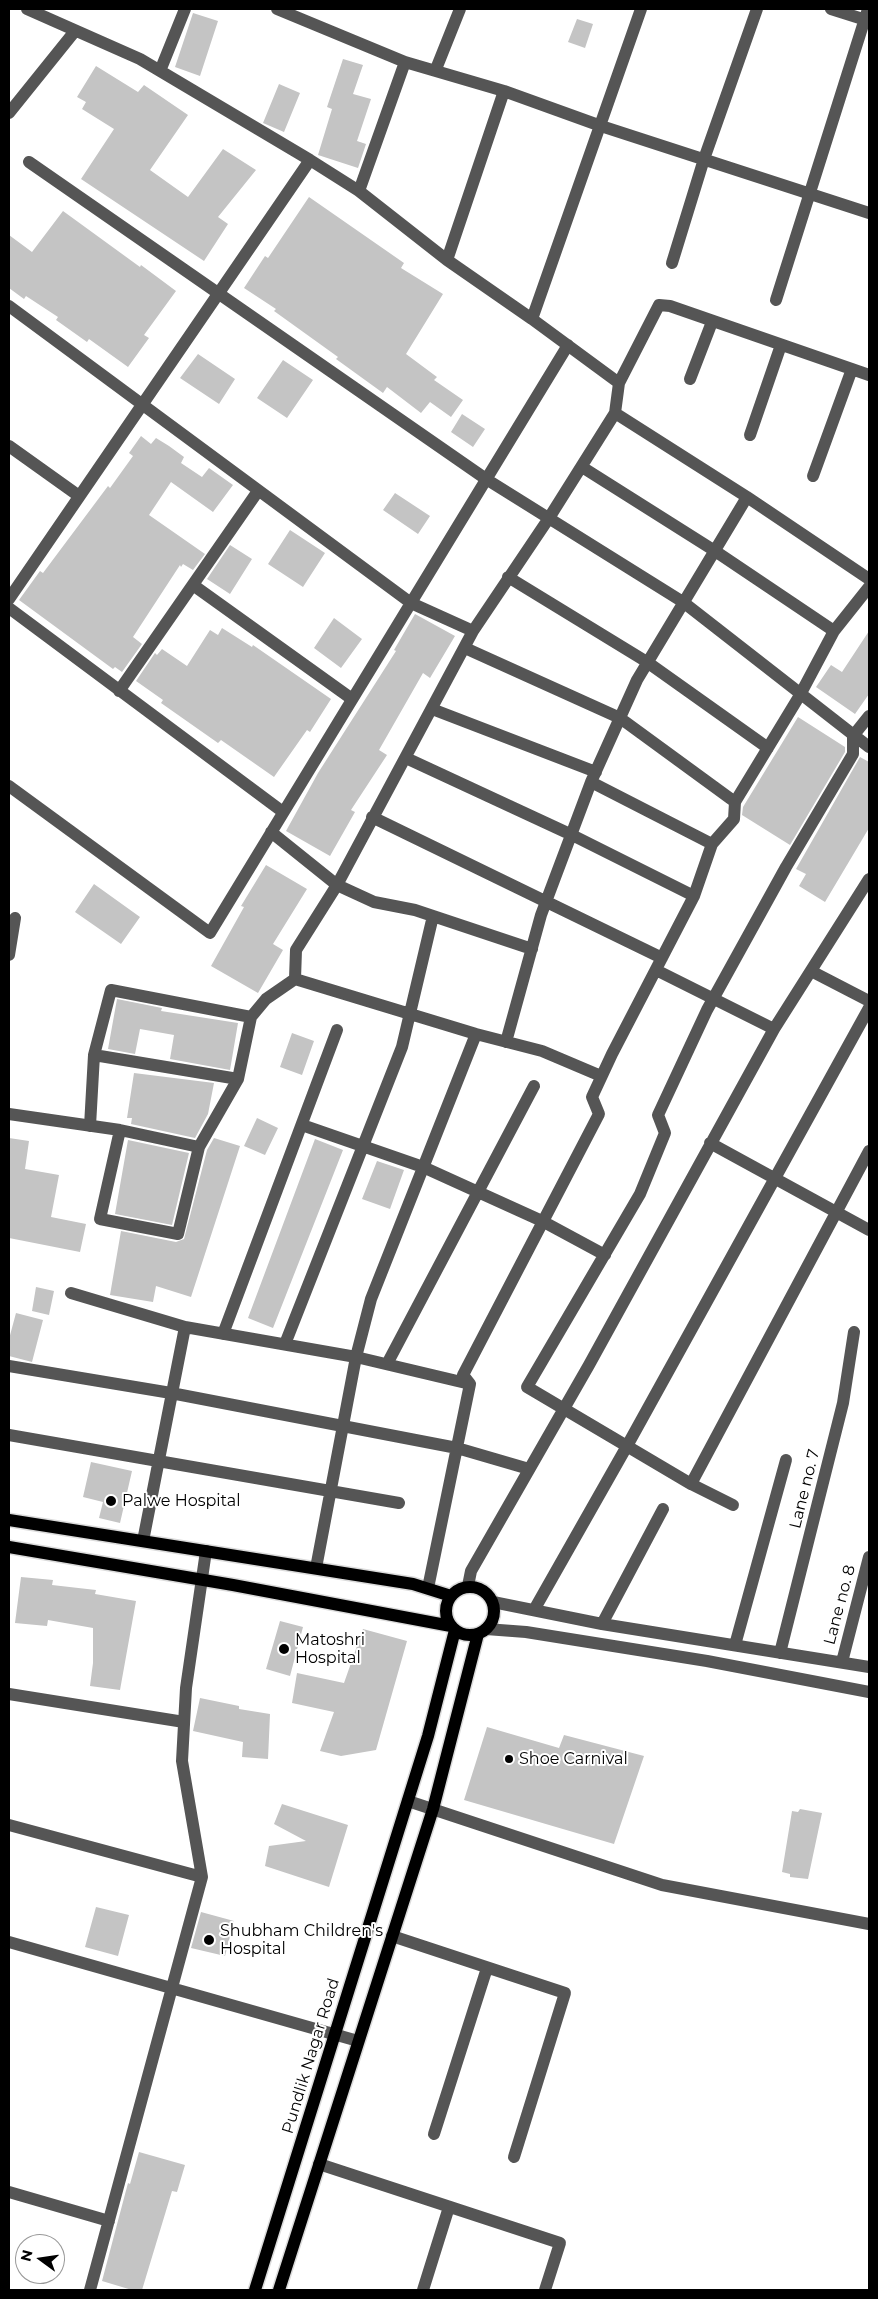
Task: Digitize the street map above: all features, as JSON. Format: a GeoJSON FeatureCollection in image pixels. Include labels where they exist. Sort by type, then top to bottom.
{"type":"FeatureCollection","features":[{"type":"Feature","properties":{"kind":"main road"},"geometry":{"type":"LineString","coordinates":[[9,1520],[316,1568],[428,1588],[451,1596]]}},
{"type":"Feature","properties":{"kind":"main road"},"geometry":{"type":"LineString","coordinates":[[9,1547],[202,1580],[453,1628],[463,1634],[482,1631]]}},
{"type":"Feature","properties":{"kind":"main road"},"geometry":{"type":"LineString","coordinates":[[279,2290],[433,1810],[482,1631],[492,1621],[494,1612],[493,1602],[483,1590],[468,1586],[458,1590],[451,1596],[446,1611],[453,1628]]}},
{"type":"Feature","properties":{"kind":"main road","name":"Pundlik Nagar Road"},"geometry":{"type":"LineString","coordinates":[[255,2290],[428,1736],[453,1628]]}},
{"type":"Feature","properties":{"kind":"street"},"geometry":{"type":"LineString","coordinates":[[26,9],[140,59],[310,160],[359,191],[447,260],[619,383]]}},
{"type":"Feature","properties":{"kind":"street"},"geometry":{"type":"LineString","coordinates":[[160,71],[186,9]]}},
{"type":"Feature","properties":{"kind":"street"},"geometry":{"type":"LineString","coordinates":[[277,9],[405,62],[436,69],[504,91],[601,126],[869,213]]}},
{"type":"Feature","properties":{"kind":"street"},"geometry":{"type":"LineString","coordinates":[[436,69],[460,9]]}},
{"type":"Feature","properties":{"kind":"street"},"geometry":{"type":"LineString","coordinates":[[532,319],[641,9]]}},
{"type":"Feature","properties":{"kind":"street"},"geometry":{"type":"LineString","coordinates":[[672,263],[704,159],[757,9]]}},
{"type":"Feature","properties":{"kind":"street"},"geometry":{"type":"LineString","coordinates":[[776,300],[809,192],[867,16],[830,9]]}},
{"type":"Feature","properties":{"kind":"street"},"geometry":{"type":"LineString","coordinates":[[9,113],[75,31]]}},
{"type":"Feature","properties":{"kind":"street"},"geometry":{"type":"LineString","coordinates":[[359,191],[405,62]]}},
{"type":"Feature","properties":{"kind":"street"},"geometry":{"type":"LineString","coordinates":[[447,260],[504,91]]}},
{"type":"Feature","properties":{"kind":"street"},"geometry":{"type":"LineString","coordinates":[[10,592],[79,496],[310,160]]}},
{"type":"Feature","properties":{"kind":"street"},"geometry":{"type":"LineString","coordinates":[[29,162],[486,479],[683,602],[869,747]]}},
{"type":"Feature","properties":{"kind":"street"},"geometry":{"type":"LineString","coordinates":[[295,979],[296,950],[337,885],[473,631],[549,518],[615,413],[619,383],[660,305],[670,306],[869,375]]}},
{"type":"Feature","properties":{"kind":"street"},"geometry":{"type":"LineString","coordinates":[[9,306],[411,603],[473,631]]}},
{"type":"Feature","properties":{"kind":"street"},"geometry":{"type":"LineString","coordinates":[[690,379],[712,322]]}},
{"type":"Feature","properties":{"kind":"street"},"geometry":{"type":"LineString","coordinates":[[9,786],[210,933],[568,345]]}},
{"type":"Feature","properties":{"kind":"street"},"geometry":{"type":"LineString","coordinates":[[750,435],[781,345]]}},
{"type":"Feature","properties":{"kind":"street"},"geometry":{"type":"LineString","coordinates":[[813,476],[852,369]]}},
{"type":"Feature","properties":{"kind":"street"},"geometry":{"type":"LineString","coordinates":[[615,413],[747,497],[869,579]]}},
{"type":"Feature","properties":{"kind":"street"},"geometry":{"type":"LineString","coordinates":[[9,446],[79,496]]}},
{"type":"Feature","properties":{"kind":"street"},"geometry":{"type":"LineString","coordinates":[[582,467],[715,551],[834,631]]}},
{"type":"Feature","properties":{"kind":"street"},"geometry":{"type":"LineString","coordinates":[[119,691],[258,491]]}},
{"type":"Feature","properties":{"kind":"street"},"geometry":{"type":"LineString","coordinates":[[506,1042],[546,902],[594,777],[620,718],[647,662],[747,497]]}},
{"type":"Feature","properties":{"kind":"street"},"geometry":{"type":"LineString","coordinates":[[508,578],[647,662],[768,748]]}},
{"type":"Feature","properties":{"kind":"street"},"geometry":{"type":"LineString","coordinates":[[193,585],[352,699]]}},
{"type":"Feature","properties":{"kind":"street"},"geometry":{"type":"LineString","coordinates":[[428,1588],[470,1384],[463,1375],[599,1114],[592,1098],[694,896],[712,844],[734,819],[735,802],[800,695],[834,631],[869,586]]}},
{"type":"Feature","properties":{"kind":"street"},"geometry":{"type":"LineString","coordinates":[[9,608],[283,812]]}},
{"type":"Feature","properties":{"kind":"street"},"geometry":{"type":"LineString","coordinates":[[465,648],[620,718],[735,802]]}},
{"type":"Feature","properties":{"kind":"street"},"geometry":{"type":"LineString","coordinates":[[432,709],[594,777],[712,844]]}},
{"type":"Feature","properties":{"kind":"street"},"geometry":{"type":"LineString","coordinates":[[734,1505],[692,1484],[527,1387],[640,1194],[654,1164],[665,1133],[658,1114],[714,998],[786,867],[853,754],[853,736],[869,716]]}},
{"type":"Feature","properties":{"kind":"street"},"geometry":{"type":"LineString","coordinates":[[406,758],[572,835],[694,896]]}},
{"type":"Feature","properties":{"kind":"street"},"geometry":{"type":"LineString","coordinates":[[372,817],[546,902],[659,964],[714,998],[774,1029]]}},
{"type":"Feature","properties":{"kind":"street"},"geometry":{"type":"LineString","coordinates":[[271,832],[337,885],[374,902],[415,910],[532,949]]}},
{"type":"Feature","properties":{"kind":"street"},"geometry":{"type":"LineString","coordinates":[[468,1586],[471,1571],[564,1408],[774,1029],[869,881]]}},
{"type":"Feature","properties":{"kind":"street"},"geometry":{"type":"LineString","coordinates":[[285,1344],[402,1047],[434,916]]}},
{"type":"Feature","properties":{"kind":"street"},"geometry":{"type":"LineString","coordinates":[[9,955],[15,918]]}},
{"type":"Feature","properties":{"kind":"street"},"geometry":{"type":"LineString","coordinates":[[811,971],[869,1001]]}},
{"type":"Feature","properties":{"kind":"street"},"geometry":{"type":"LineString","coordinates":[[295,979],[476,1034],[542,1051],[602,1076]]}},
{"type":"Feature","properties":{"kind":"street"},"geometry":{"type":"LineString","coordinates":[[120,1130],[100,1219],[178,1234],[198,1147],[238,1079],[251,1017],[266,998],[295,979]]}},
{"type":"Feature","properties":{"kind":"street"},"geometry":{"type":"LineString","coordinates":[[90,1126],[94,1055],[110,990],[251,1017]]}},
{"type":"Feature","properties":{"kind":"street"},"geometry":{"type":"LineString","coordinates":[[534,1610],[627,1446],[869,1008]]}},
{"type":"Feature","properties":{"kind":"street"},"geometry":{"type":"LineString","coordinates":[[222,1334],[338,1030]]}},
{"type":"Feature","properties":{"kind":"street"},"geometry":{"type":"LineString","coordinates":[[316,1568],[356,1357],[371,1300],[476,1034]]}},
{"type":"Feature","properties":{"kind":"street"},"geometry":{"type":"LineString","coordinates":[[94,1055],[238,1079]]}},
{"type":"Feature","properties":{"kind":"street"},"geometry":{"type":"LineString","coordinates":[[387,1364],[534,1086]]}},
{"type":"Feature","properties":{"kind":"street"},"geometry":{"type":"LineString","coordinates":[[9,1114],[120,1130],[198,1147]]}},
{"type":"Feature","properties":{"kind":"street"},"geometry":{"type":"LineString","coordinates":[[302,1125],[423,1167],[542,1221],[605,1255]]}},
{"type":"Feature","properties":{"kind":"street"},"geometry":{"type":"LineString","coordinates":[[710,1143],[869,1230]]}},
{"type":"Feature","properties":{"kind":"street"},"geometry":{"type":"LineString","coordinates":[[692,1484],[836,1212],[868,1158]]}},
{"type":"Feature","properties":{"kind":"street"},"geometry":{"type":"LineString","coordinates":[[71,1293],[185,1327],[356,1357],[470,1384]]}},
{"type":"Feature","properties":{"kind":"street"},"geometry":{"type":"LineString","coordinates":[[143,1541],[185,1327]]}},
{"type":"Feature","properties":{"kind":"street","name":"Lane no. 7"},"geometry":{"type":"LineString","coordinates":[[780,1653],[843,1403],[854,1332]]}},
{"type":"Feature","properties":{"kind":"street"},"geometry":{"type":"LineString","coordinates":[[9,1366],[171,1393],[457,1448],[529,1469]]}},
{"type":"Feature","properties":{"kind":"street"},"geometry":{"type":"LineString","coordinates":[[9,1435],[398,1503]]}},
{"type":"Feature","properties":{"kind":"street"},"geometry":{"type":"LineString","coordinates":[[735,1644],[786,1460]]}},
{"type":"Feature","properties":{"kind":"street"},"geometry":{"type":"LineString","coordinates":[[602,1624],[663,1509]]}},
{"type":"Feature","properties":{"kind":"street"},"geometry":{"type":"LineString","coordinates":[[90,2290],[202,1877],[182,1761],[186,1688],[206,1551]]}},
{"type":"Feature","properties":{"kind":"street","name":"Lane no. 8"},"geometry":{"type":"LineString","coordinates":[[842,1662],[869,1557]]}},
{"type":"Feature","properties":{"kind":"street"},"geometry":{"type":"LineString","coordinates":[[493,1602],[602,1624],[869,1667]]}},
{"type":"Feature","properties":{"kind":"street"},"geometry":{"type":"LineString","coordinates":[[482,1631],[526,1632],[692,1659],[869,1692]]}},
{"type":"Feature","properties":{"kind":"street"},"geometry":{"type":"LineString","coordinates":[[692,1659],[695,1638]]}},
{"type":"Feature","properties":{"kind":"street"},"geometry":{"type":"LineString","coordinates":[[9,1694],[184,1722]]}},
{"type":"Feature","properties":{"kind":"street"},"geometry":{"type":"LineString","coordinates":[[408,1801],[662,1885],[869,1924]]}},
{"type":"Feature","properties":{"kind":"street"},"geometry":{"type":"LineString","coordinates":[[9,1825],[202,1877]]}},
{"type":"Feature","properties":{"kind":"street"},"geometry":{"type":"LineString","coordinates":[[392,1936],[565,1993],[514,2157]]}},
{"type":"Feature","properties":{"kind":"street"},"geometry":{"type":"LineString","coordinates":[[9,1942],[358,2041]]}},
{"type":"Feature","properties":{"kind":"street"},"geometry":{"type":"LineString","coordinates":[[434,2134],[487,1968]]}},
{"type":"Feature","properties":{"kind":"street"},"geometry":{"type":"LineString","coordinates":[[319,2164],[560,2243],[545,2290]]}},
{"type":"Feature","properties":{"kind":"street"},"geometry":{"type":"LineString","coordinates":[[9,2192],[109,2221]]}},
{"type":"Feature","properties":{"kind":"street"},"geometry":{"type":"LineString","coordinates":[[423,2290],[449,2207]]}},
{"type":"Feature","properties":{"kind":"building"},"geometry":{"type":"Polygon","coordinates":[[[193,13],[218,21],[200,76],[175,67],[193,13]]]}},
{"type":"Feature","properties":{"kind":"building"},"geometry":{"type":"Polygon","coordinates":[[[577,19],[593,24],[585,48],[568,42],[577,19]]]}},
{"type":"Feature","properties":{"kind":"building"},"geometry":{"type":"Polygon","coordinates":[[[343,59],[363,65],[353,94],[371,99],[357,141],[366,144],[358,168],[318,155],[332,109],[327,107],[343,59]]]}},
{"type":"Feature","properties":{"kind":"building"},"geometry":{"type":"Polygon","coordinates":[[[96,66],[138,92],[144,85],[188,115],[150,170],[188,197],[223,149],[256,170],[218,217],[228,224],[204,261],[81,179],[114,129],[82,109],[86,102],[77,97],[96,66]]]}},
{"type":"Feature","properties":{"kind":"building"},"geometry":{"type":"Polygon","coordinates":[[[279,84],[300,93],[284,132],[263,123],[279,84]]]}},
{"type":"Feature","properties":{"kind":"building"},"geometry":{"type":"Polygon","coordinates":[[[309,197],[404,263],[401,268],[443,294],[406,354],[437,377],[434,380],[463,400],[451,417],[430,402],[421,413],[387,387],[383,393],[336,359],[338,357],[274,311],[276,309],[244,288],[265,256],[268,258],[309,197]]]}},
{"type":"Feature","properties":{"kind":"building"},"geometry":{"type":"Polygon","coordinates":[[[63,211],[176,291],[144,335],[149,338],[128,367],[89,339],[87,342],[56,320],[58,317],[26,296],[24,299],[9,288],[9,235],[32,252],[63,211]]]}},
{"type":"Feature","properties":{"kind":"building"},"geometry":{"type":"Polygon","coordinates":[[[198,354],[235,379],[219,404],[180,378],[198,354]]]}},
{"type":"Feature","properties":{"kind":"building"},"geometry":{"type":"Polygon","coordinates":[[[283,360],[313,380],[287,418],[257,398],[283,360]]]}},
{"type":"Feature","properties":{"kind":"building"},"geometry":{"type":"Polygon","coordinates":[[[462,414],[485,429],[473,447],[451,432],[462,414]]]}},
{"type":"Feature","properties":{"kind":"building"},"geometry":{"type":"Polygon","coordinates":[[[141,436],[151,444],[156,438],[169,446],[184,457],[181,463],[202,477],[209,468],[233,485],[213,512],[171,482],[149,515],[205,554],[193,570],[183,564],[181,567],[180,565],[133,637],[142,644],[122,672],[115,667],[113,669],[19,600],[40,571],[43,573],[108,486],[110,488],[133,456],[129,453],[141,436]]]}},
{"type":"Feature","properties":{"kind":"building"},"geometry":{"type":"Polygon","coordinates":[[[395,493],[430,516],[418,534],[383,510],[395,493]]]}},
{"type":"Feature","properties":{"kind":"building"},"geometry":{"type":"Polygon","coordinates":[[[290,530],[325,553],[303,587],[268,564],[290,530]]]}},
{"type":"Feature","properties":{"kind":"building"},"geometry":{"type":"Polygon","coordinates":[[[230,545],[252,559],[230,594],[207,579],[230,545]]]}},
{"type":"Feature","properties":{"kind":"building"},"geometry":{"type":"Polygon","coordinates":[[[415,614],[455,636],[430,678],[423,673],[379,750],[387,755],[351,810],[355,812],[330,856],[286,831],[318,773],[396,651],[394,650],[415,614]]]}},
{"type":"Feature","properties":{"kind":"building"},"geometry":{"type":"Polygon","coordinates":[[[334,618],[362,639],[341,668],[314,648],[334,618]]]}},
{"type":"Feature","properties":{"kind":"building"},"geometry":{"type":"Polygon","coordinates":[[[222,628],[252,647],[253,645],[331,699],[310,732],[307,730],[274,777],[221,740],[218,743],[161,703],[163,700],[136,681],[155,653],[157,655],[162,649],[187,666],[210,630],[218,635],[222,628]]]}},
{"type":"Feature","properties":{"kind":"building"},"geometry":{"type":"Polygon","coordinates":[[[869,631],[869,694],[855,714],[816,687],[831,665],[842,672],[869,631]]]}},
{"type":"Feature","properties":{"kind":"building"},"geometry":{"type":"Polygon","coordinates":[[[798,717],[845,747],[845,752],[790,845],[742,815],[743,807],[798,717]]]}},
{"type":"Feature","properties":{"kind":"building"},"geometry":{"type":"Polygon","coordinates":[[[860,757],[869,762],[869,828],[825,902],[799,886],[806,874],[796,869],[860,757]]]}},
{"type":"Feature","properties":{"kind":"building"},"geometry":{"type":"Polygon","coordinates":[[[266,865],[307,889],[273,944],[283,950],[258,993],[211,966],[244,907],[241,906],[266,865]]]}},
{"type":"Feature","properties":{"kind":"building"},"geometry":{"type":"Polygon","coordinates":[[[94,884],[140,917],[121,944],[75,912],[94,884]]]}},
{"type":"Feature","properties":{"kind":"building"},"geometry":{"type":"Polygon","coordinates":[[[117,999],[162,1008],[161,1011],[238,1023],[230,1070],[170,1059],[174,1035],[140,1029],[135,1054],[108,1049],[117,999]]]}},
{"type":"Feature","properties":{"kind":"building"},"geometry":{"type":"Polygon","coordinates":[[[292,1033],[314,1041],[302,1075],[280,1067],[292,1033]]]}},
{"type":"Feature","properties":{"kind":"building"},"geometry":{"type":"Polygon","coordinates":[[[134,1073],[214,1083],[208,1114],[195,1138],[131,1124],[132,1118],[127,1118],[134,1073]]]}},
{"type":"Feature","properties":{"kind":"building"},"geometry":{"type":"Polygon","coordinates":[[[257,1118],[278,1128],[265,1155],[244,1146],[257,1118]]]}},
{"type":"Feature","properties":{"kind":"building"},"geometry":{"type":"Polygon","coordinates":[[[9,1138],[29,1141],[25,1169],[59,1175],[51,1217],[86,1224],[80,1252],[9,1238],[9,1138]]]}},
{"type":"Feature","properties":{"kind":"building"},"geometry":{"type":"Polygon","coordinates":[[[214,1138],[240,1146],[191,1297],[156,1286],[153,1302],[110,1295],[121,1231],[176,1242],[184,1239],[207,1150],[214,1138]]]}},
{"type":"Feature","properties":{"kind":"building"},"geometry":{"type":"Polygon","coordinates":[[[315,1139],[343,1150],[273,1328],[248,1318],[315,1139]]]}},
{"type":"Feature","properties":{"kind":"building"},"geometry":{"type":"Polygon","coordinates":[[[128,1140],[189,1153],[172,1225],[115,1214],[128,1140]]]}},
{"type":"Feature","properties":{"kind":"building"},"geometry":{"type":"Polygon","coordinates":[[[377,1161],[404,1170],[390,1209],[362,1199],[377,1161]]]}},
{"type":"Feature","properties":{"kind":"building"},"geometry":{"type":"Polygon","coordinates":[[[36,1287],[54,1291],[49,1315],[32,1311],[36,1287]]]}},
{"type":"Feature","properties":{"kind":"building"},"geometry":{"type":"Polygon","coordinates":[[[16,1313],[43,1320],[32,1362],[9,1356],[9,1339],[16,1313]]]}},
{"type":"Feature","properties":{"kind":"building"},"geometry":{"type":"Polygon","coordinates":[[[91,1462],[132,1471],[120,1523],[99,1518],[103,1502],[83,1497],[91,1462]]]}},
{"type":"Feature","properties":{"kind":"building"},"geometry":{"type":"Polygon","coordinates":[[[21,1577],[53,1580],[52,1585],[96,1590],[95,1594],[136,1601],[120,1690],[90,1686],[93,1663],[93,1628],[48,1620],[47,1626],[15,1623],[21,1577]]]}},
{"type":"Feature","properties":{"kind":"building"},"geometry":{"type":"Polygon","coordinates":[[[280,1621],[303,1627],[290,1676],[266,1669],[280,1621]]]}},
{"type":"Feature","properties":{"kind":"building"},"geometry":{"type":"Polygon","coordinates":[[[363,1629],[407,1641],[376,1750],[341,1756],[320,1751],[334,1712],[292,1703],[297,1673],[344,1683],[363,1629]]]}},
{"type":"Feature","properties":{"kind":"building"},"geometry":{"type":"Polygon","coordinates":[[[200,1698],[239,1706],[239,1709],[270,1714],[268,1759],[242,1757],[243,1742],[193,1731],[200,1698]]]}},
{"type":"Feature","properties":{"kind":"building"},"geometry":{"type":"Polygon","coordinates":[[[487,1727],[559,1748],[564,1735],[644,1756],[614,1844],[464,1800],[487,1727]]]}},
{"type":"Feature","properties":{"kind":"building"},"geometry":{"type":"Polygon","coordinates":[[[282,1804],[348,1825],[329,1887],[265,1866],[269,1846],[306,1841],[274,1824],[282,1804]]]}},
{"type":"Feature","properties":{"kind":"building"},"geometry":{"type":"Polygon","coordinates":[[[800,1809],[822,1813],[808,1879],[790,1877],[790,1874],[782,1872],[792,1811],[798,1812],[800,1809]]]}},
{"type":"Feature","properties":{"kind":"building"},"geometry":{"type":"Polygon","coordinates":[[[96,1907],[129,1915],[118,1956],[85,1947],[96,1907]]]}},
{"type":"Feature","properties":{"kind":"building"},"geometry":{"type":"Polygon","coordinates":[[[201,1912],[234,1921],[225,1956],[191,1948],[201,1912]]]}},
{"type":"Feature","properties":{"kind":"building"},"geometry":{"type":"Polygon","coordinates":[[[139,2152],[185,2165],[177,2192],[172,2191],[142,2290],[132,2290],[102,2281],[128,2183],[130,2184],[139,2152]]]}},
{"type":"Feature","properties":{"kind":"place","name":"Palwe Hospital"},"geometry":{"type":"Point","coordinates":[111,1501]}},
{"type":"Feature","properties":{"kind":"place","name":"Matoshri Hospital"},"geometry":{"type":"Point","coordinates":[284,1649]}},
{"type":"Feature","properties":{"kind":"place","name":"Shoe Carnival"},"geometry":{"type":"Point","coordinates":[509,1759]}},
{"type":"Feature","properties":{"kind":"place","name":"Shubham Children's Hospital"},"geometry":{"type":"Point","coordinates":[209,1940]}}]}
